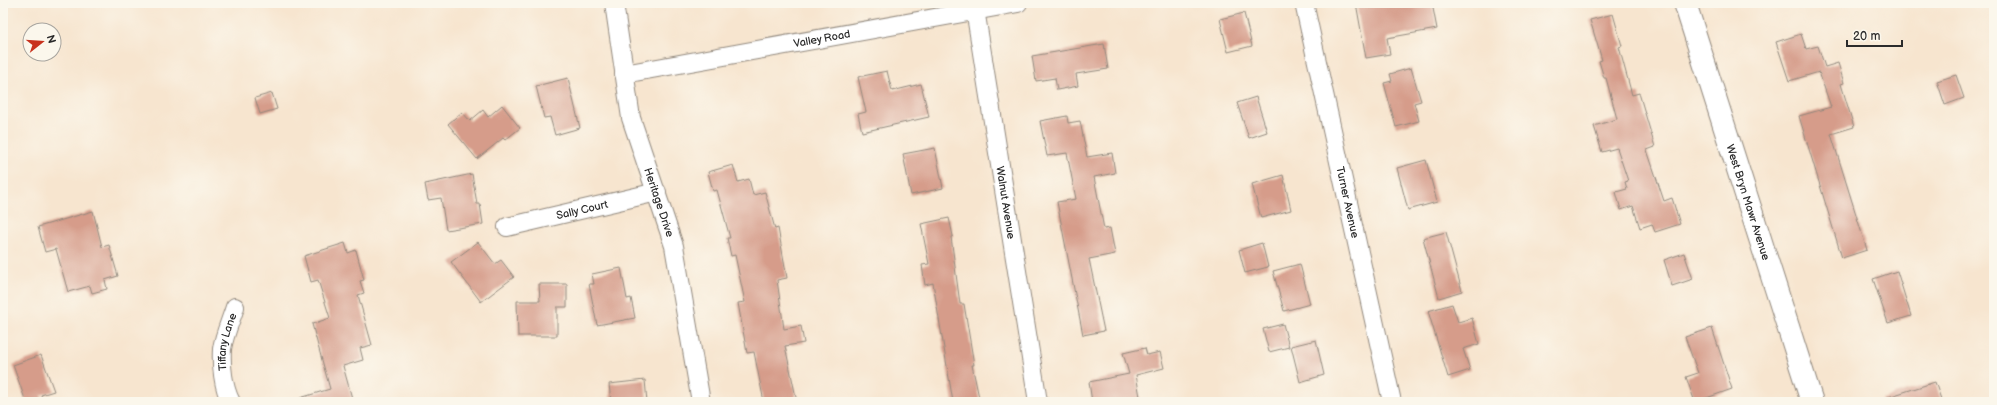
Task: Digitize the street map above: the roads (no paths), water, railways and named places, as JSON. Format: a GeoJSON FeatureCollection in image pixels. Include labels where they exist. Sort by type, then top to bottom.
{"type":"FeatureCollection","features":[{"type":"Feature","properties":{"kind":"street","name":"Heritage Drive"},"geometry":{"type":"LineString","coordinates":[[614,3],[631,118],[674,246],[701,402]]}},
{"type":"Feature","properties":{"kind":"street","name":"Valley Road"},"geometry":{"type":"LineString","coordinates":[[624,74],[974,7],[1018,3]]}},
{"type":"Feature","properties":{"kind":"street","name":"Turner Avenue"},"geometry":{"type":"LineString","coordinates":[[1304,3],[1392,402]]}},
{"type":"Feature","properties":{"kind":"street","name":"West Bryn Mawr Avenue"},"geometry":{"type":"LineString","coordinates":[[1686,3],[1812,402]]}},
{"type":"Feature","properties":{"kind":"street","name":"Walnut Avenue"},"geometry":{"type":"LineString","coordinates":[[974,7],[1038,402]]}},
{"type":"Feature","properties":{"kind":"street","name":"Sally Court"},"geometry":{"type":"LineString","coordinates":[[507,227],[657,192]]}},
{"type":"Feature","properties":{"kind":"street","name":"Tiffany Lane"},"geometry":{"type":"LineString","coordinates":[[231,402],[228,396],[223,372],[222,348],[235,306]]}}]}
